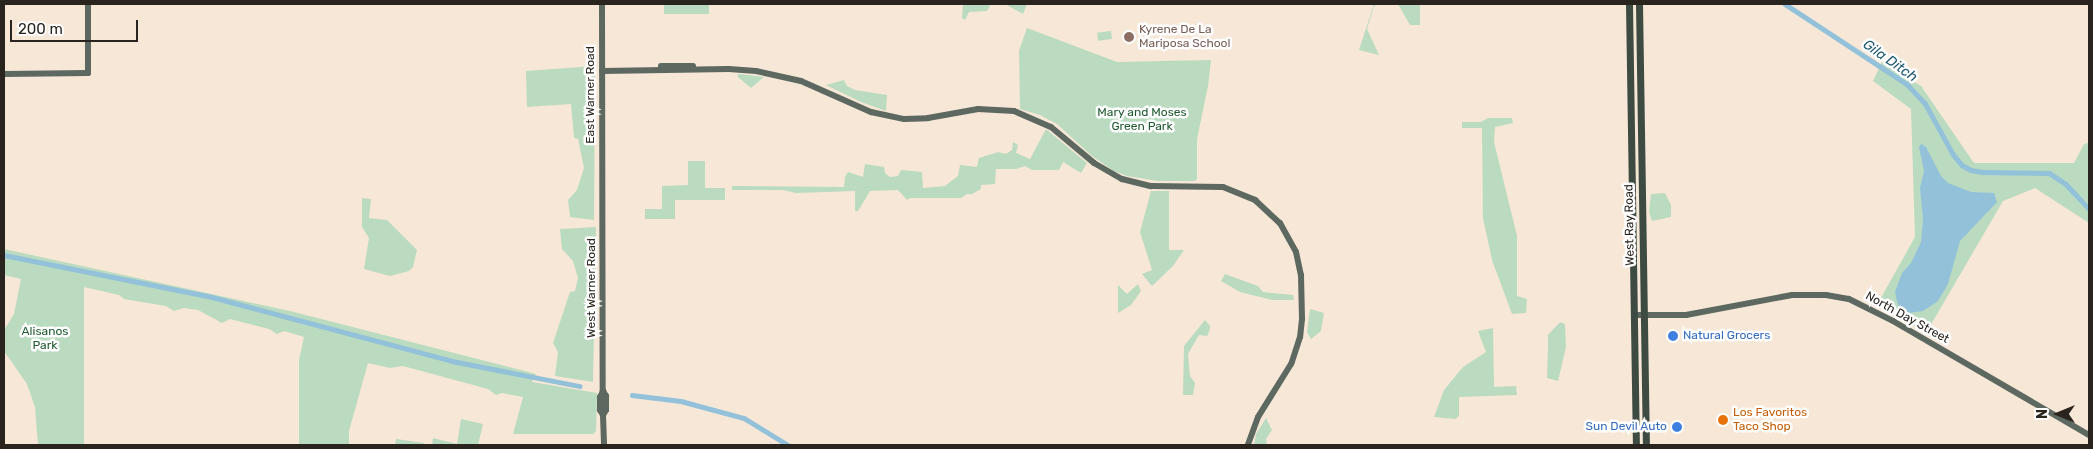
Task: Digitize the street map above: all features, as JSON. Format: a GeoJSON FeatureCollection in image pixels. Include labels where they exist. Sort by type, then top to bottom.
{"type":"FeatureCollection","features":[{"type":"Feature","properties":{"kind":"main road","name":"West Ray Road"},"geometry":{"type":"LineString","coordinates":[[1629,4],[1636,445]]}},
{"type":"Feature","properties":{"kind":"main road","name":"West Ray Road"},"geometry":{"type":"LineString","coordinates":[[1639,4],[1646,445]]}},
{"type":"Feature","properties":{"kind":"street"},"geometry":{"type":"LineString","coordinates":[[4,74],[88,73],[88,4]]}},
{"type":"Feature","properties":{"kind":"street","name":"East Warner Road"},"geometry":{"type":"LineString","coordinates":[[602,4],[603,186]]}},
{"type":"Feature","properties":{"kind":"street"},"geometry":{"type":"LineString","coordinates":[[602,69],[729,69],[756,71],[801,81],[865,109],[896,118],[928,118],[978,109],[1014,111],[1051,127],[1098,166],[1122,179],[1151,186],[1217,186],[1244,194],[1268,210],[1291,239],[1301,275],[1300,337],[1291,364],[1258,417],[1248,445]]}},
{"type":"Feature","properties":{"kind":"street","name":"West Warner Road"},"geometry":{"type":"LineString","coordinates":[[603,186],[603,391],[600,397],[600,410],[603,416],[604,445]]}},
{"type":"Feature","properties":{"kind":"street","name":"North Day Street"},"geometry":{"type":"LineString","coordinates":[[1634,315],[1686,315],[1801,295],[1826,295],[1849,299],[1893,321],[2089,435]]}},
{"type":"Feature","properties":{"kind":"green space"},"geometry":{"type":"Polygon","coordinates":[[[664,4],[709,4],[709,14],[664,14],[664,4]]]}},
{"type":"Feature","properties":{"kind":"green space"},"geometry":{"type":"Polygon","coordinates":[[[963,4],[991,4],[987,11],[969,12],[965,20],[962,18],[963,4]]]}},
{"type":"Feature","properties":{"kind":"green space"},"geometry":{"type":"Polygon","coordinates":[[[1005,4],[1027,4],[1023,14],[1005,4]]]}},
{"type":"Feature","properties":{"kind":"green space"},"geometry":{"type":"Polygon","coordinates":[[[1374,4],[1378,4],[1374,6],[1367,29],[1379,55],[1359,50],[1374,4]]]}},
{"type":"Feature","properties":{"kind":"green space"},"geometry":{"type":"Polygon","coordinates":[[[1398,4],[1420,4],[1420,25],[1410,25],[1398,4]]]}},
{"type":"Feature","properties":{"kind":"green space","name":"Mary and Moses Green Park"},"geometry":{"type":"Polygon","coordinates":[[[1027,28],[1117,62],[1211,60],[1208,86],[1197,139],[1197,179],[1195,181],[1158,181],[1127,176],[1114,171],[1092,156],[1057,124],[1040,115],[1020,109],[1019,51],[1027,28]]]}},
{"type":"Feature","properties":{"kind":"green space"},"geometry":{"type":"Polygon","coordinates":[[[1111,31],[1112,39],[1098,41],[1097,33],[1111,31]]]}},
{"type":"Feature","properties":{"kind":"green space"},"geometry":{"type":"Polygon","coordinates":[[[1882,62],[1921,86],[1974,163],[2074,163],[2084,144],[2089,143],[2089,223],[2035,188],[2003,201],[1926,333],[1877,305],[1915,237],[1911,109],[1873,81],[1882,62]]]}},
{"type":"Feature","properties":{"kind":"green space"},"geometry":{"type":"Polygon","coordinates":[[[595,66],[594,220],[570,217],[568,200],[577,190],[584,168],[578,139],[574,138],[571,104],[527,107],[526,71],[595,66]]]}},
{"type":"Feature","properties":{"kind":"green space"},"geometry":{"type":"Polygon","coordinates":[[[738,74],[764,77],[751,88],[738,77],[738,74]]]}},
{"type":"Feature","properties":{"kind":"green space"},"geometry":{"type":"Polygon","coordinates":[[[844,80],[847,86],[855,90],[887,95],[886,111],[861,102],[826,85],[844,80]]]}},
{"type":"Feature","properties":{"kind":"green space"},"geometry":{"type":"Polygon","coordinates":[[[1488,118],[1512,118],[1513,123],[1495,127],[1494,142],[1517,236],[1517,296],[1527,299],[1526,313],[1512,314],[1492,260],[1483,218],[1482,128],[1462,128],[1462,122],[1481,122],[1488,118]]]}},
{"type":"Feature","properties":{"kind":"green space"},"geometry":{"type":"Polygon","coordinates":[[[1046,129],[1087,163],[1081,173],[1063,162],[1059,170],[1032,170],[1025,166],[1016,169],[996,169],[995,184],[981,185],[981,189],[961,198],[910,198],[907,200],[898,190],[870,191],[858,211],[855,211],[855,191],[796,193],[783,190],[732,190],[732,186],[844,187],[845,177],[848,172],[863,177],[865,164],[884,167],[885,173],[890,177],[898,176],[901,170],[922,172],[923,188],[945,186],[958,176],[960,165],[977,167],[979,158],[998,152],[1006,154],[1012,150],[1013,142],[1018,145],[1016,153],[1030,159],[1046,129]]]}},
{"type":"Feature","properties":{"kind":"green space"},"geometry":{"type":"Polygon","coordinates":[[[688,161],[705,161],[705,188],[725,188],[725,200],[675,200],[675,219],[645,219],[645,209],[662,209],[662,186],[688,185],[688,161]]]}},
{"type":"Feature","properties":{"kind":"green space"},"geometry":{"type":"Polygon","coordinates":[[[1151,191],[1169,191],[1169,250],[1184,250],[1173,266],[1152,286],[1142,274],[1152,270],[1140,232],[1151,191]]]}},
{"type":"Feature","properties":{"kind":"green space"},"geometry":{"type":"Polygon","coordinates":[[[1665,193],[1671,205],[1671,217],[1652,221],[1649,212],[1651,194],[1665,193]]]}},
{"type":"Feature","properties":{"kind":"green space"},"geometry":{"type":"Polygon","coordinates":[[[362,198],[371,199],[369,218],[387,220],[417,250],[413,267],[409,271],[390,276],[364,269],[369,238],[362,227],[362,198]]]}},
{"type":"Feature","properties":{"kind":"green space"},"geometry":{"type":"Polygon","coordinates":[[[596,227],[593,382],[555,376],[558,352],[553,343],[570,292],[575,291],[578,278],[573,261],[562,249],[560,229],[596,227]]]}},
{"type":"Feature","properties":{"kind":"green space","name":"Alisanos Park"},"geometry":{"type":"Polygon","coordinates":[[[4,249],[290,311],[536,374],[532,382],[597,393],[596,431],[593,434],[513,434],[523,397],[502,393],[496,395],[488,389],[403,366],[390,368],[368,363],[349,431],[349,445],[299,445],[299,360],[304,337],[284,331],[277,334],[269,329],[230,319],[222,323],[198,310],[184,308],[174,311],[166,306],[124,299],[119,295],[84,287],[84,445],[38,445],[35,407],[27,384],[4,351],[4,330],[14,314],[21,279],[4,275],[4,249]]]}},
{"type":"Feature","properties":{"kind":"green space"},"geometry":{"type":"Polygon","coordinates":[[[1225,274],[1258,286],[1263,292],[1293,295],[1294,300],[1272,300],[1240,292],[1221,281],[1225,274]]]}},
{"type":"Feature","properties":{"kind":"green space"},"geometry":{"type":"Polygon","coordinates":[[[1138,284],[1141,291],[1131,305],[1118,313],[1118,285],[1127,294],[1138,284]]]}},
{"type":"Feature","properties":{"kind":"green space"},"geometry":{"type":"Polygon","coordinates":[[[1310,309],[1324,313],[1321,331],[1311,339],[1307,332],[1310,309]]]}},
{"type":"Feature","properties":{"kind":"green space"},"geometry":{"type":"Polygon","coordinates":[[[1205,320],[1210,326],[1207,336],[1199,335],[1188,354],[1190,376],[1195,383],[1193,395],[1183,395],[1184,346],[1205,320]]]}},
{"type":"Feature","properties":{"kind":"green space"},"geometry":{"type":"Polygon","coordinates":[[[1560,322],[1565,324],[1566,347],[1558,381],[1547,378],[1548,335],[1560,322]]]}},
{"type":"Feature","properties":{"kind":"green space"},"geometry":{"type":"Polygon","coordinates":[[[1493,328],[1494,387],[1516,386],[1517,395],[1459,397],[1459,416],[1455,419],[1434,417],[1444,390],[1463,367],[1486,352],[1478,331],[1493,328]]]}},
{"type":"Feature","properties":{"kind":"green space"},"geometry":{"type":"Polygon","coordinates":[[[1266,418],[1272,430],[1266,439],[1267,445],[1254,445],[1256,434],[1266,418]]]}},
{"type":"Feature","properties":{"kind":"green space"},"geometry":{"type":"Polygon","coordinates":[[[461,419],[483,424],[478,445],[432,445],[433,438],[457,444],[461,419]]]}},
{"type":"Feature","properties":{"kind":"green space"},"geometry":{"type":"Polygon","coordinates":[[[396,439],[424,443],[424,445],[395,445],[396,439]]]}},
{"type":"Feature","properties":{"kind":"water"},"geometry":{"type":"Polygon","coordinates":[[[1921,144],[1926,147],[1941,176],[1948,183],[1971,192],[1994,193],[1997,202],[1960,241],[1948,284],[1938,301],[1923,311],[1909,313],[1898,305],[1895,292],[1902,273],[1911,263],[1921,242],[1923,219],[1920,188],[1924,171],[1919,147],[1921,144]]]}},
{"type":"Feature","properties":{"kind":"waterway","name":"Gila Ditch"},"geometry":{"type":"LineString","coordinates":[[1785,4],[1907,84],[1925,103],[1953,154],[1962,165],[1971,170],[1982,172],[2049,173],[2066,184],[2089,209]]}},
{"type":"Feature","properties":{"kind":"waterway"},"geometry":{"type":"LineString","coordinates":[[4,255],[212,297],[452,361],[580,386]]}},
{"type":"Feature","properties":{"kind":"waterway"},"geometry":{"type":"LineString","coordinates":[[632,395],[681,401],[744,418],[788,445]]}},
{"type":"Feature","properties":{"kind":"place","name":"Kyrene De La Mariposa School"},"geometry":{"type":"Point","coordinates":[1129,37]}},
{"type":"Feature","properties":{"kind":"place","name":"Natural Grocers"},"geometry":{"type":"Point","coordinates":[1673,336]}},
{"type":"Feature","properties":{"kind":"place","name":"Los Favoritos Taco Shop"},"geometry":{"type":"Point","coordinates":[1723,420]}},
{"type":"Feature","properties":{"kind":"place","name":"Sun Devil Auto"},"geometry":{"type":"Point","coordinates":[1677,427]}}]}
